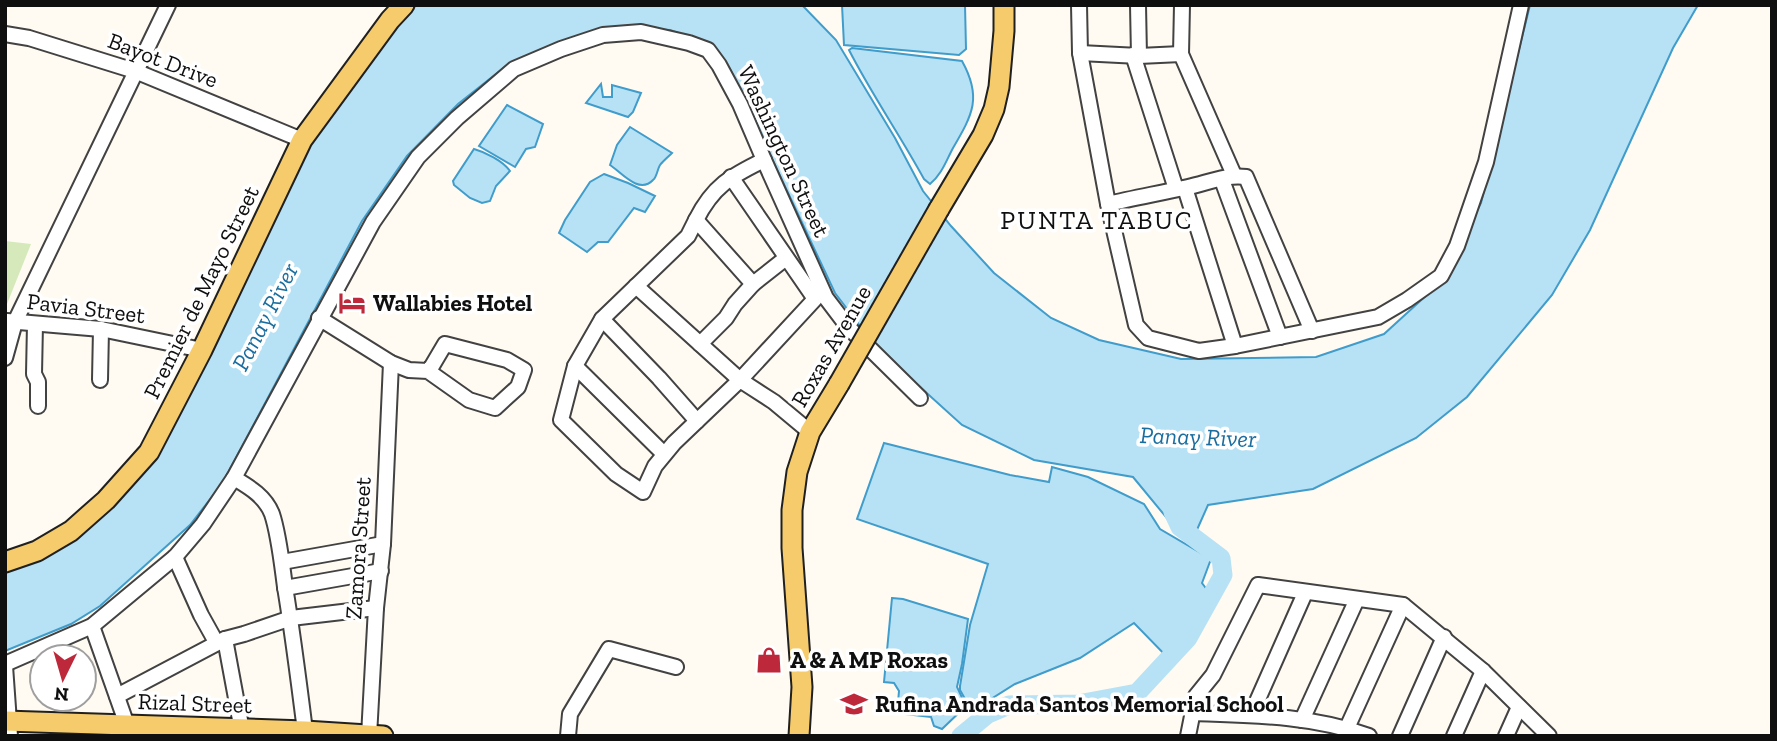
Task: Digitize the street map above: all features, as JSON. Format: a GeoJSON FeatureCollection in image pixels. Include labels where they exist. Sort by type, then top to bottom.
{"type":"FeatureCollection","features":[{"type":"Feature","properties":{"kind":"main road","name":"Premier de Mayo Street"},"geometry":{"type":"LineString","coordinates":[[5,562],[37,551],[71,531],[106,500],[149,452],[202,350],[302,140],[390,20],[404,5]]}},
{"type":"Feature","properties":{"kind":"main road","name":"Roxas Avenue"},"geometry":{"type":"LineString","coordinates":[[799,736],[802,687],[792,548],[792,510],[797,472],[810,432],[983,135],[994,110],[999,87],[1004,31],[1003,5]]}},
{"type":"Feature","properties":{"kind":"main road","name":"Rizal Street"},"geometry":{"type":"LineString","coordinates":[[8,726],[305,731],[383,736]]}},
{"type":"Feature","properties":{"kind":"street"},"geometry":{"type":"LineString","coordinates":[[5,358],[10,321],[168,5]]}},
{"type":"Feature","properties":{"kind":"street"},"geometry":{"type":"LineString","coordinates":[[1079,5],[1080,53],[1108,204],[1136,325],[1148,338],[1199,351],[1378,317],[1408,300],[1441,276],[1457,246],[1486,162],[1521,5]]}},
{"type":"Feature","properties":{"kind":"street"},"geometry":{"type":"LineString","coordinates":[[1138,5],[1136,55],[1236,346]]}},
{"type":"Feature","properties":{"kind":"street"},"geometry":{"type":"LineString","coordinates":[[1182,5],[1181,54],[1228,177],[1280,337]]}},
{"type":"Feature","properties":{"kind":"street","name":"Washington Street"},"geometry":{"type":"LineString","coordinates":[[8,726],[5,665],[92,626],[175,557],[203,524],[234,478],[373,222],[418,157],[457,118],[514,69],[561,49],[603,35],[641,32],[708,50],[740,103],[826,298],[848,327],[920,398]]}},
{"type":"Feature","properties":{"kind":"street","name":"Bayot Drive"},"geometry":{"type":"LineString","coordinates":[[5,34],[29,38],[135,71],[302,140]]}},
{"type":"Feature","properties":{"kind":"street"},"geometry":{"type":"LineString","coordinates":[[1080,53],[1181,54]]}},
{"type":"Feature","properties":{"kind":"street"},"geometry":{"type":"LineString","coordinates":[[731,177],[815,299],[740,380],[664,454],[643,492],[616,474],[561,420],[575,366],[602,319],[688,236],[705,202],[731,177],[764,160]]}},
{"type":"Feature","properties":{"kind":"street"},"geometry":{"type":"LineString","coordinates":[[1108,204],[1228,177],[1246,177],[1312,331]]}},
{"type":"Feature","properties":{"kind":"street"},"geometry":{"type":"LineString","coordinates":[[696,220],[753,284]]}},
{"type":"Feature","properties":{"kind":"street"},"geometry":{"type":"LineString","coordinates":[[700,344],[726,318],[753,284],[786,258]]}},
{"type":"Feature","properties":{"kind":"street"},"geometry":{"type":"LineString","coordinates":[[636,286],[740,380],[774,402],[810,432]]}},
{"type":"Feature","properties":{"kind":"street"},"geometry":{"type":"LineString","coordinates":[[319,318],[391,363],[409,370],[428,371],[469,400],[495,408],[518,387],[524,370],[507,360],[445,344],[428,371]]}},
{"type":"Feature","properties":{"kind":"street"},"geometry":{"type":"LineString","coordinates":[[602,319],[697,421]]}},
{"type":"Feature","properties":{"kind":"street","name":"Pavia Street"},"geometry":{"type":"LineString","coordinates":[[10,321],[101,329],[202,350]]}},
{"type":"Feature","properties":{"kind":"street"},"geometry":{"type":"LineString","coordinates":[[35,324],[34,374],[38,382],[38,406]]}},
{"type":"Feature","properties":{"kind":"street"},"geometry":{"type":"LineString","coordinates":[[100,380],[101,329]]}},
{"type":"Feature","properties":{"kind":"street","name":"Zamora Street"},"geometry":{"type":"LineString","coordinates":[[369,735],[376,608],[383,544],[391,363]]}},
{"type":"Feature","properties":{"kind":"street"},"geometry":{"type":"LineString","coordinates":[[575,366],[664,454]]}},
{"type":"Feature","properties":{"kind":"street"},"geometry":{"type":"LineString","coordinates":[[234,478],[262,497],[271,513],[291,618],[305,731]]}},
{"type":"Feature","properties":{"kind":"street"},"geometry":{"type":"LineString","coordinates":[[282,562],[383,544]]}},
{"type":"Feature","properties":{"kind":"street"},"geometry":{"type":"LineString","coordinates":[[175,557],[201,615],[221,640],[243,732]]}},
{"type":"Feature","properties":{"kind":"street"},"geometry":{"type":"LineString","coordinates":[[285,588],[381,571]]}},
{"type":"Feature","properties":{"kind":"street"},"geometry":{"type":"LineString","coordinates":[[1188,736],[1196,696],[1213,674],[1258,585],[1403,605],[1483,671],[1549,736]]}},
{"type":"Feature","properties":{"kind":"street"},"geometry":{"type":"LineString","coordinates":[[1251,715],[1305,593]]}},
{"type":"Feature","properties":{"kind":"street"},"geometry":{"type":"LineString","coordinates":[[1302,720],[1357,599]]}},
{"type":"Feature","properties":{"kind":"street"},"geometry":{"type":"LineString","coordinates":[[1347,728],[1403,605]]}},
{"type":"Feature","properties":{"kind":"street"},"geometry":{"type":"LineString","coordinates":[[117,696],[221,640],[291,618],[376,608]]}},
{"type":"Feature","properties":{"kind":"street"},"geometry":{"type":"LineString","coordinates":[[92,626],[127,730]]}},
{"type":"Feature","properties":{"kind":"street"},"geometry":{"type":"LineString","coordinates":[[1400,736],[1444,637]]}},
{"type":"Feature","properties":{"kind":"street"},"geometry":{"type":"LineString","coordinates":[[568,736],[570,714],[609,649],[676,667]]}},
{"type":"Feature","properties":{"kind":"street"},"geometry":{"type":"LineString","coordinates":[[1454,736],[1483,671]]}},
{"type":"Feature","properties":{"kind":"street"},"geometry":{"type":"LineString","coordinates":[[1506,736],[1519,707]]}},
{"type":"Feature","properties":{"kind":"street"},"geometry":{"type":"LineString","coordinates":[[1192,713],[1302,720],[1347,728],[1369,736]]}},
{"type":"Feature","properties":{"kind":"green space"},"geometry":{"type":"Polygon","coordinates":[[[5,241],[31,244],[5,309],[5,241]]]}},
{"type":"Feature","properties":{"kind":"water","name":"Panay River"},"geometry":{"type":"Polygon","coordinates":[[[417,5],[802,5],[836,40],[895,138],[923,191],[994,273],[1051,318],[1099,340],[1181,359],[1316,357],[1384,334],[1440,283],[1481,203],[1530,5],[1698,5],[1673,48],[1590,230],[1552,295],[1467,397],[1416,438],[1313,489],[1208,505],[1196,532],[1180,534],[1133,477],[1034,460],[962,425],[877,348],[835,293],[730,69],[708,43],[670,30],[627,28],[579,36],[510,63],[458,104],[407,156],[362,221],[222,484],[190,525],[100,606],[71,624],[5,651],[5,568],[148,463],[320,124],[394,23],[417,5]]]}},
{"type":"Feature","properties":{"kind":"water"},"geometry":{"type":"Polygon","coordinates":[[[842,5],[965,5],[966,49],[959,55],[844,45],[842,5]]]}},
{"type":"Feature","properties":{"kind":"water"},"geometry":{"type":"Polygon","coordinates":[[[852,48],[962,61],[972,85],[970,115],[938,176],[930,184],[924,179],[867,83],[849,50],[852,48]]]}},
{"type":"Feature","properties":{"kind":"water"},"geometry":{"type":"Polygon","coordinates":[[[601,84],[603,97],[612,97],[612,85],[641,93],[628,117],[586,103],[601,84]]]}},
{"type":"Feature","properties":{"kind":"water"},"geometry":{"type":"Polygon","coordinates":[[[507,105],[543,124],[535,147],[526,149],[515,167],[479,146],[507,105]]]}},
{"type":"Feature","properties":{"kind":"water"},"geometry":{"type":"Polygon","coordinates":[[[630,127],[672,153],[660,165],[654,179],[648,184],[636,184],[610,165],[617,145],[630,127]]]}},
{"type":"Feature","properties":{"kind":"water"},"geometry":{"type":"Polygon","coordinates":[[[474,149],[494,157],[510,171],[496,186],[490,201],[482,203],[470,198],[454,185],[453,181],[474,149]]]}},
{"type":"Feature","properties":{"kind":"water"},"geometry":{"type":"Polygon","coordinates":[[[604,174],[655,196],[645,212],[634,208],[608,242],[598,242],[587,252],[559,233],[590,182],[604,174]]]}},
{"type":"Feature","properties":{"kind":"water"},"geometry":{"type":"Polygon","coordinates":[[[884,443],[1010,475],[1049,482],[1052,467],[1088,477],[1144,504],[1160,529],[1211,559],[1202,583],[1208,592],[1206,608],[1170,660],[1134,623],[1080,658],[1015,684],[983,704],[969,706],[960,686],[970,625],[988,564],[857,519],[884,443]]]}},
{"type":"Feature","properties":{"kind":"water"},"geometry":{"type":"Polygon","coordinates":[[[892,598],[968,619],[957,687],[966,706],[942,729],[934,726],[931,717],[897,713],[899,691],[894,683],[884,682],[892,598]]]}},
{"type":"Feature","properties":{"kind":"waterway"},"geometry":{"type":"LineString","coordinates":[[961,736],[988,714],[1009,705],[1078,704],[1137,693],[1188,638],[1223,575],[1221,558],[1180,527],[1173,512]]}},
{"type":"Feature","properties":{"kind":"place","name":"Wallabies Hotel"},"geometry":{"type":"Point","coordinates":[352,303]}},
{"type":"Feature","properties":{"kind":"place","name":"A & A MP Roxas"},"geometry":{"type":"Point","coordinates":[769,660]}},
{"type":"Feature","properties":{"kind":"place","name":"Rufina Andrada Santos Memorial School"},"geometry":{"type":"Point","coordinates":[854,704]}},
{"type":"Feature","properties":{"kind":"district","name":"PUNTA TABUC"},"geometry":{"type":"Point","coordinates":[1097,220]}}]}
